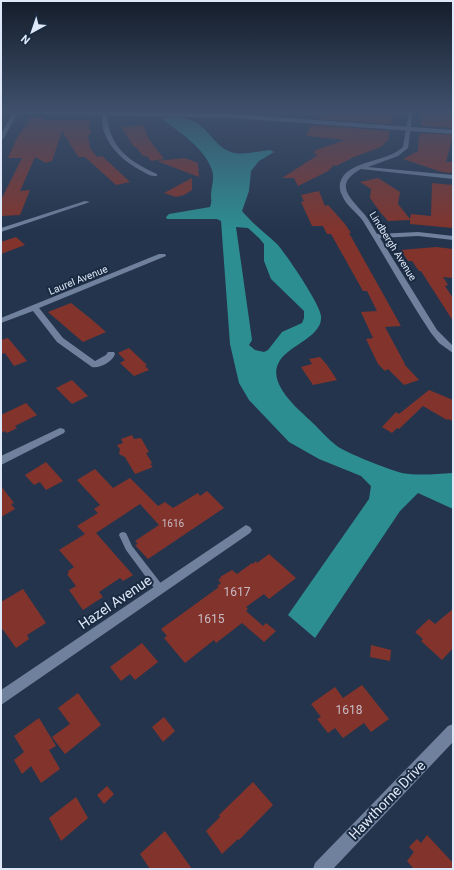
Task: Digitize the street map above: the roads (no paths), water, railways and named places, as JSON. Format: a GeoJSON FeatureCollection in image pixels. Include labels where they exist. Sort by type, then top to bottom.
{"type":"FeatureCollection","features":[{"type":"Feature","properties":{"kind":"street"},"geometry":{"type":"LineString","coordinates":[[118,151],[141,170],[155,175]]}},
{"type":"Feature","properties":{"kind":"street","name":"Lindbergh Avenue"},"geometry":{"type":"LineString","coordinates":[[402,151],[389,158],[359,168],[350,173],[345,178],[343,186],[344,194],[350,203],[360,212],[434,331],[442,342],[453,350]]}},
{"type":"Feature","properties":{"kind":"street"},"geometry":{"type":"LineString","coordinates":[[359,168],[453,177]]}},
{"type":"Feature","properties":{"kind":"street"},"geometry":{"type":"LineString","coordinates":[[1,230],[87,202]]}},
{"type":"Feature","properties":{"kind":"street"},"geometry":{"type":"LineString","coordinates":[[375,236],[418,234],[453,238]]}},
{"type":"Feature","properties":{"kind":"street","name":"Laurel Avenue"},"geometry":{"type":"LineString","coordinates":[[1,321],[162,256]]}},
{"type":"Feature","properties":{"kind":"street"},"geometry":{"type":"LineString","coordinates":[[35,308],[60,340],[95,365],[110,357],[111,354]]}},
{"type":"Feature","properties":{"kind":"street"},"geometry":{"type":"LineString","coordinates":[[1,461],[60,431]]}},
{"type":"Feature","properties":{"kind":"street","name":"Hazel Avenue"},"geometry":{"type":"LineString","coordinates":[[1,698],[246,530]]}},
{"type":"Feature","properties":{"kind":"street","name":"Hawthorne Drive"},"geometry":{"type":"LineString","coordinates":[[321,869],[453,731]]}},
{"type":"Feature","properties":{"kind":"lane"},"geometry":{"type":"LineString","coordinates":[[123,535],[129,548],[160,589]]}}]}
